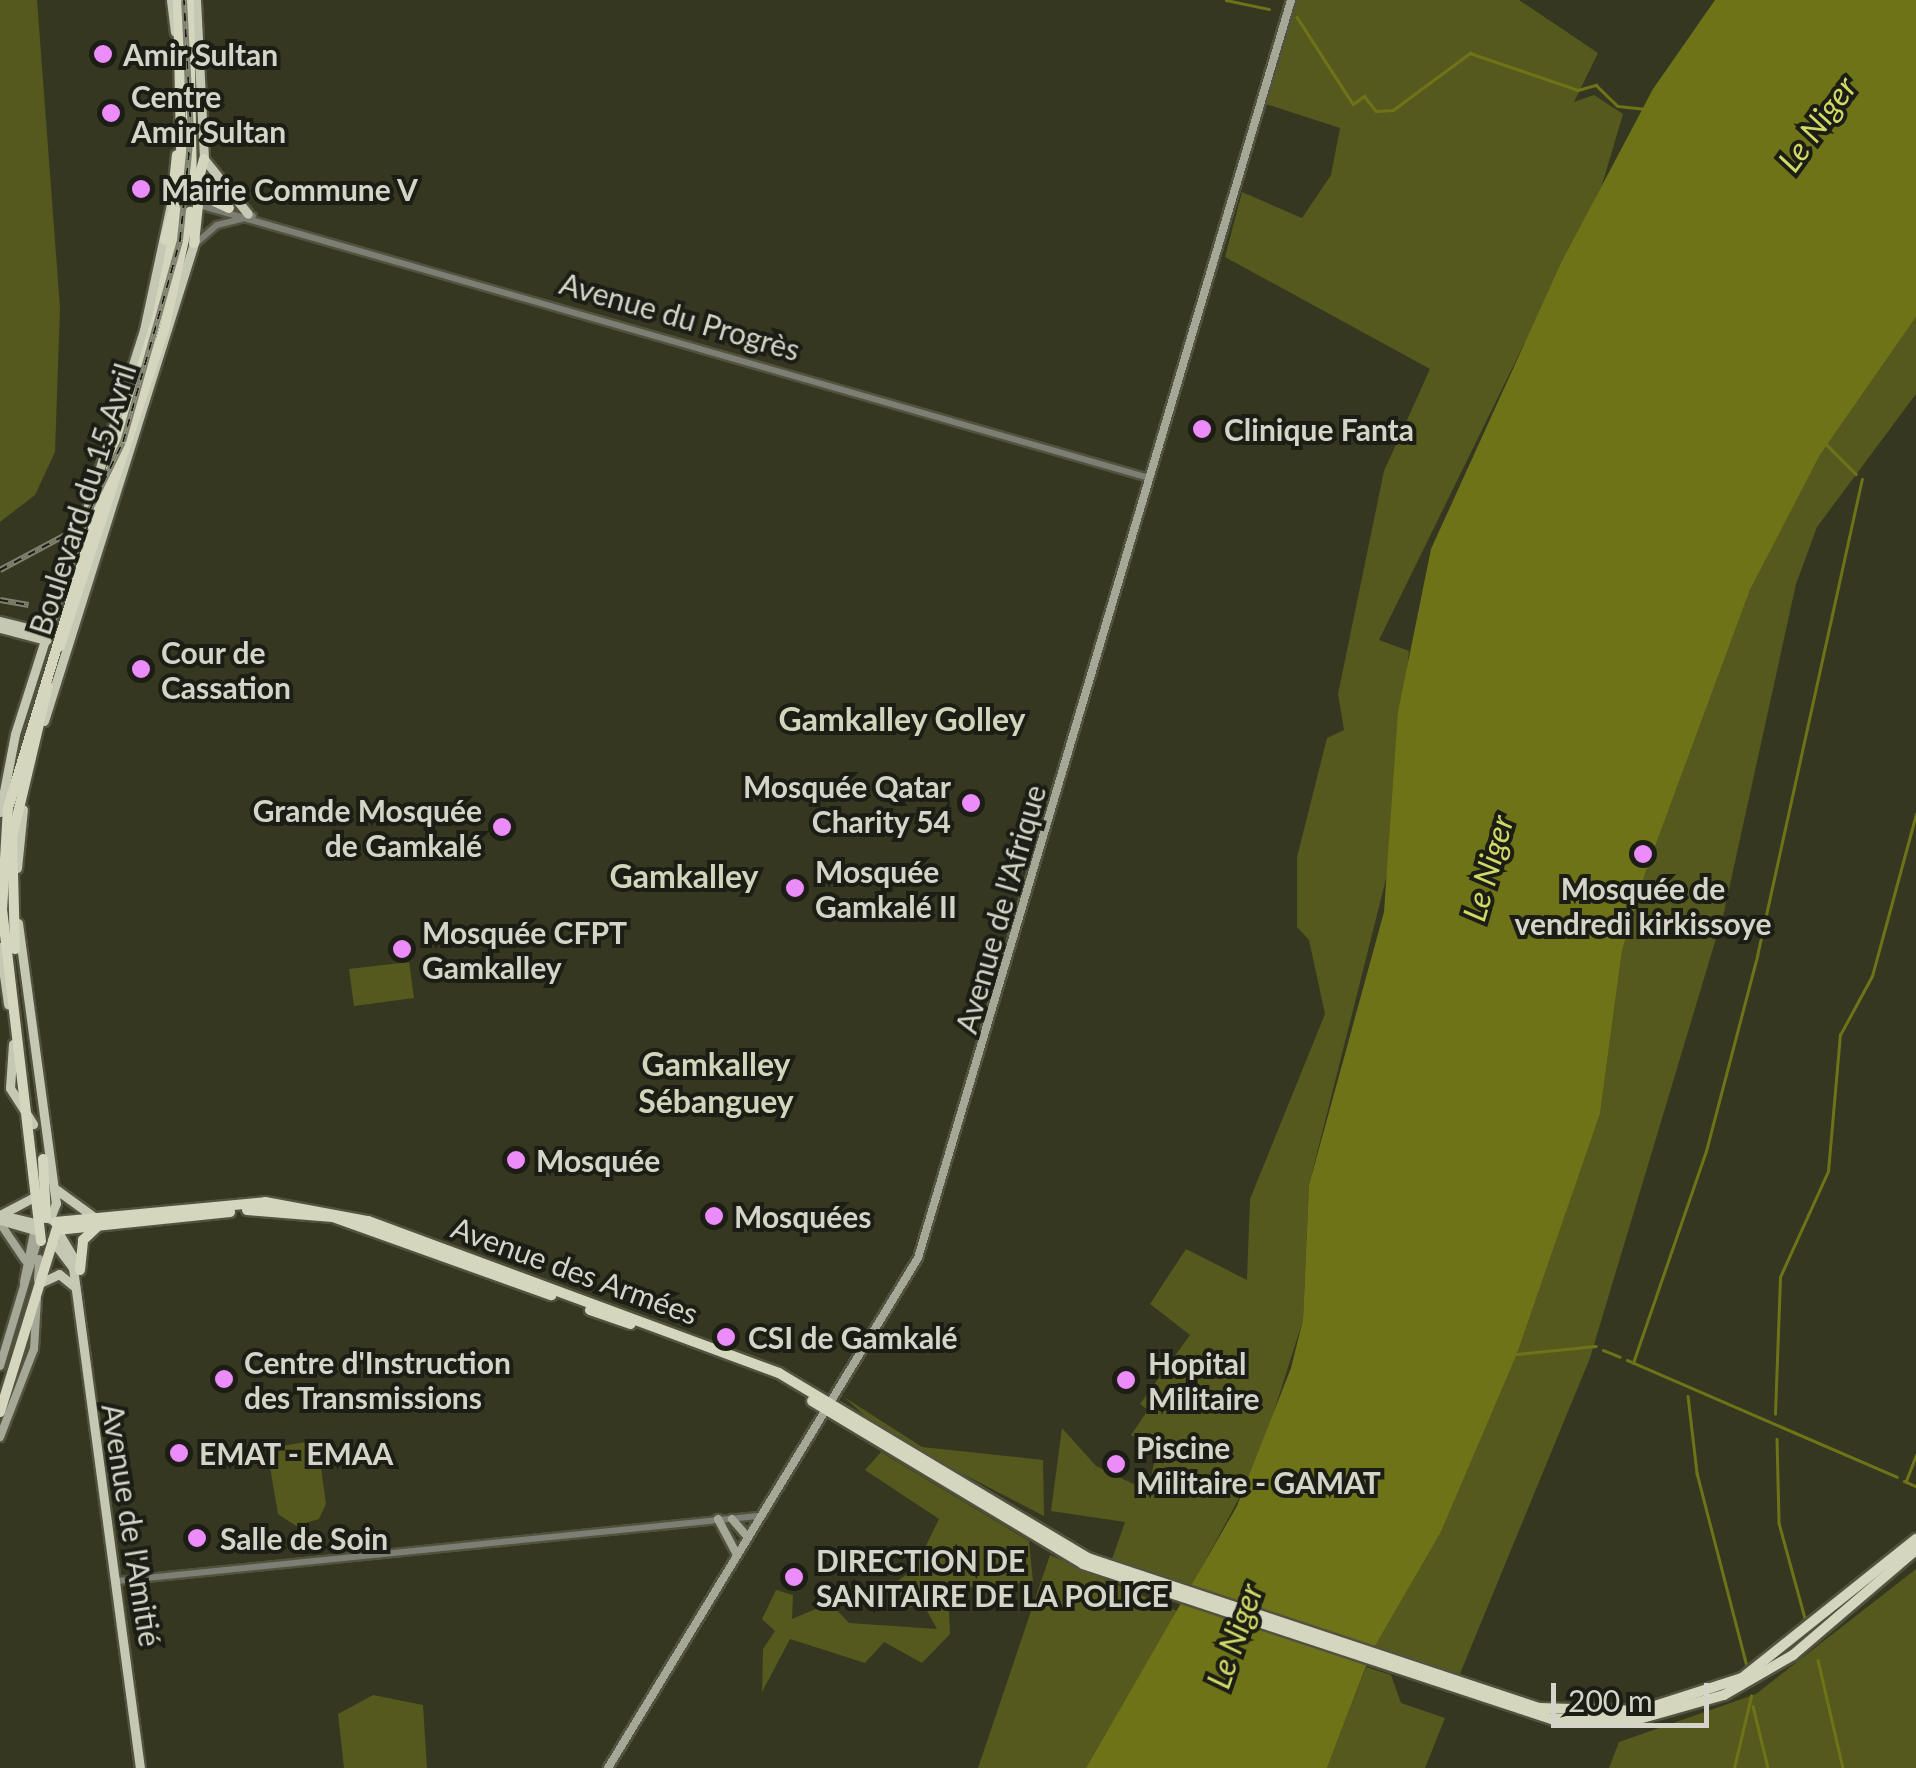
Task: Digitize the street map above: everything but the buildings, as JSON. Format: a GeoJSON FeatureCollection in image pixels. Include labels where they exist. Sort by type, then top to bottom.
{"type":"FeatureCollection","features":[{"type":"Feature","properties":{"kind":"highway","name":"Boulevard du 15 Avril"},"geometry":{"type":"LineString","coordinates":[[44,1230],[2,911],[8,808],[156,320],[187,197],[174,0]]}},
{"type":"Feature","properties":{"kind":"highway","name":"Boulevard du 15 Avril"},"geometry":{"type":"LineString","coordinates":[[44,1230],[49,1174],[9,900],[18,796],[166,326],[187,197],[193,0]]}},
{"type":"Feature","properties":{"kind":"highway"},"geometry":{"type":"LineString","coordinates":[[177,155],[194,244]]}},
{"type":"Feature","properties":{"kind":"highway"},"geometry":{"type":"LineString","coordinates":[[165,240],[206,164]]}},
{"type":"Feature","properties":{"kind":"highway"},"geometry":{"type":"LineString","coordinates":[[187,197],[230,208]]}},
{"type":"Feature","properties":{"kind":"highway","name":"Avenue des Armées"},"geometry":{"type":"LineString","coordinates":[[44,1230],[265,1209],[333,1217],[754,1368],[827,1407],[999,1515],[1142,1589],[1471,1694],[1608,1717],[1666,1715],[1748,1679],[1816,1630]]}},
{"type":"Feature","properties":{"kind":"highway"},"geometry":{"type":"LineString","coordinates":[[80,1270],[83,1240],[100,1222]]}},
{"type":"Feature","properties":{"kind":"highway"},"geometry":{"type":"LineString","coordinates":[[0,1393],[44,1230]]}},
{"type":"Feature","properties":{"kind":"highway"},"geometry":{"type":"LineString","coordinates":[[0,1412],[38,1285],[44,1230]]}},
{"type":"Feature","properties":{"kind":"highway"},"geometry":{"type":"LineString","coordinates":[[1816,1630],[1916,1539]]}},
{"type":"Feature","properties":{"kind":"highway"},"geometry":{"type":"LineString","coordinates":[[1816,1630],[1916,1550]]}},
{"type":"Feature","properties":{"kind":"main road","name":"Boulevard du 15 Avril"},"geometry":{"type":"LineString","coordinates":[[174,0],[177,155]]}},
{"type":"Feature","properties":{"kind":"main road","name":"Boulevard du 15 Avril"},"geometry":{"type":"LineString","coordinates":[[193,0],[206,164]]}},
{"type":"Feature","properties":{"kind":"main road","name":"Avenue de l'Afrique"},"geometry":{"type":"LineString","coordinates":[[608,1768],[746,1535],[910,1278],[930,1229],[1291,0]]}},
{"type":"Feature","properties":{"kind":"main road"},"geometry":{"type":"LineString","coordinates":[[206,164],[252,215]]}},
{"type":"Feature","properties":{"kind":"main road","name":"Boulevard du 15 Avril"},"geometry":{"type":"LineString","coordinates":[[0,812],[40,657],[165,240]]}},
{"type":"Feature","properties":{"kind":"main road","name":"Boulevard du 15 Avril"},"geometry":{"type":"LineString","coordinates":[[44,1230],[57,1190],[49,1174],[18,914],[26,786],[194,244]]}},
{"type":"Feature","properties":{"kind":"main road"},"geometry":{"type":"LineString","coordinates":[[24,632],[54,616]]}},
{"type":"Feature","properties":{"kind":"main road"},"geometry":{"type":"LineString","coordinates":[[0,624],[47,636]]}},
{"type":"Feature","properties":{"kind":"main road"},"geometry":{"type":"LineString","coordinates":[[24,632],[40,657]]}},
{"type":"Feature","properties":{"kind":"main road","name":"Boulevard du 15 Avril"},"geometry":{"type":"LineString","coordinates":[[0,947],[10,1088],[33,1124]]}},
{"type":"Feature","properties":{"kind":"main road"},"geometry":{"type":"LineString","coordinates":[[0,1218],[24,1209],[40,1189]]}},
{"type":"Feature","properties":{"kind":"main road"},"geometry":{"type":"LineString","coordinates":[[57,1190],[100,1222]]}},
{"type":"Feature","properties":{"kind":"main road"},"geometry":{"type":"LineString","coordinates":[[0,1218],[44,1230],[80,1270]]}},
{"type":"Feature","properties":{"kind":"main road"},"geometry":{"type":"LineString","coordinates":[[0,1218],[25,1262]]}},
{"type":"Feature","properties":{"kind":"main road"},"geometry":{"type":"LineString","coordinates":[[24,1288],[25,1262],[44,1230]]}},
{"type":"Feature","properties":{"kind":"main road"},"geometry":{"type":"LineString","coordinates":[[0,1366],[44,1230]]}},
{"type":"Feature","properties":{"kind":"main road","name":"Avenue de l'Amitié"},"geometry":{"type":"LineString","coordinates":[[44,1230],[70,1260],[76,1290],[140,1768]]}},
{"type":"Feature","properties":{"kind":"main road"},"geometry":{"type":"LineString","coordinates":[[0,1437],[34,1350],[39,1259]]}},
{"type":"Feature","properties":{"kind":"main road","name":"Avenue de l'Amitié"},"geometry":{"type":"LineString","coordinates":[[76,1290],[80,1270]]}},
{"type":"Feature","properties":{"kind":"main road"},"geometry":{"type":"LineString","coordinates":[[38,1285],[60,1274],[76,1290]]}},
{"type":"Feature","properties":{"kind":"main road"},"geometry":{"type":"LineString","coordinates":[[732,1518],[746,1535]]}},
{"type":"Feature","properties":{"kind":"main road"},"geometry":{"type":"LineString","coordinates":[[718,1520],[736,1552]]}},
{"type":"Feature","properties":{"kind":"street","name":"Avenue du Progrès"},"geometry":{"type":"LineString","coordinates":[[230,208],[1149,478]]}},
{"type":"Feature","properties":{"kind":"street"},"geometry":{"type":"LineString","coordinates":[[194,244],[218,225],[252,215]]}},
{"type":"Feature","properties":{"kind":"street"},"geometry":{"type":"LineString","coordinates":[[117,1581],[758,1516]]}},
{"type":"Feature","properties":{"kind":"shaded area"},"geometry":{"type":"Polygon","coordinates":[[[0,0],[37,0],[60,308],[55,452],[35,495],[0,522],[0,0]]]}},
{"type":"Feature","properties":{"kind":"shaded area"},"geometry":{"type":"Polygon","coordinates":[[[1296,0],[1519,0],[1598,53],[1574,102],[1594,95],[1623,114],[1602,185],[1379,640],[1409,651],[1390,863],[1309,1185],[1303,1320],[1257,1465],[1189,1591],[1111,1562],[1125,1522],[1051,1511],[1062,1428],[1096,1466],[1148,1491],[1157,1450],[1131,1435],[1148,1410],[1140,1404],[1190,1335],[1150,1304],[1186,1249],[1247,1280],[1250,1199],[1325,1014],[1309,940],[1297,927],[1297,857],[1327,738],[1344,730],[1338,694],[1384,471],[1430,369],[1225,257],[1242,192],[1302,218],[1331,175],[1340,128],[1266,104],[1296,0]]]}},
{"type":"Feature","properties":{"kind":"shaded area"},"geometry":{"type":"Polygon","coordinates":[[[1916,317],[1916,394],[1817,527],[1796,584],[1724,912],[1590,1358],[1457,1681],[1371,1653],[1441,1532],[1517,1354],[1600,1114],[1622,951],[1646,871],[1750,590],[1820,455],[1916,317]]]}},
{"type":"Feature","properties":{"kind":"shaded area"},"geometry":{"type":"Polygon","coordinates":[[[409,962],[414,998],[354,1006],[349,969],[409,962]]]}},
{"type":"Feature","properties":{"kind":"shaded area"},"geometry":{"type":"Polygon","coordinates":[[[844,1397],[922,1447],[1043,1460],[1044,1516],[884,1433],[844,1397]]]}},
{"type":"Feature","properties":{"kind":"shaded area"},"geometry":{"type":"Polygon","coordinates":[[[306,1442],[319,1453],[326,1504],[319,1519],[296,1526],[278,1514],[269,1461],[277,1447],[306,1442]]]}},
{"type":"Feature","properties":{"kind":"shaded area"},"geometry":{"type":"Polygon","coordinates":[[[881,1452],[1029,1541],[1033,1582],[948,1589],[950,1634],[922,1663],[884,1642],[865,1663],[790,1639],[762,1692],[763,1649],[775,1631],[762,1619],[776,1590],[793,1595],[792,1619],[830,1603],[849,1623],[937,1629],[922,1602],[909,1608],[887,1589],[915,1568],[939,1519],[865,1470],[881,1452]]]}},
{"type":"Feature","properties":{"kind":"shaded area"},"geometry":{"type":"Polygon","coordinates":[[[1050,1555],[1177,1611],[1086,1768],[978,1768],[1050,1555]]]}},
{"type":"Feature","properties":{"kind":"shaded area"},"geometry":{"type":"Polygon","coordinates":[[[1916,1569],[1916,1768],[1609,1768],[1619,1742],[1756,1694],[1916,1569]]]}},
{"type":"Feature","properties":{"kind":"shaded area"},"geometry":{"type":"Polygon","coordinates":[[[1366,1667],[1391,1675],[1401,1703],[1445,1718],[1425,1768],[1327,1768],[1366,1667]]]}},
{"type":"Feature","properties":{"kind":"shaded area"},"geometry":{"type":"Polygon","coordinates":[[[373,1695],[423,1705],[427,1768],[344,1768],[338,1714],[373,1695]]]}},
{"type":"Feature","properties":{"kind":"water","name":"Le Niger"},"geometry":{"type":"Polygon","coordinates":[[[1715,0],[1916,0],[1916,317],[1820,455],[1750,590],[1646,871],[1622,951],[1600,1114],[1517,1354],[1441,1532],[1371,1653],[1327,1768],[1086,1768],[1237,1506],[1291,1368],[1303,1320],[1309,1185],[1384,912],[1398,712],[1431,549],[1562,261],[1653,89],[1715,0]]]}},
{"type":"Feature","properties":{"kind":"waterway"},"geometry":{"type":"LineString","coordinates":[[1226,0],[1269,9]]}},
{"type":"Feature","properties":{"kind":"waterway"},"geometry":{"type":"LineString","coordinates":[[1297,17],[1353,104],[1364,96],[1376,111],[1393,110],[1470,53],[1578,90],[1596,85],[1618,106],[1646,109]]}},
{"type":"Feature","properties":{"kind":"waterway"},"geometry":{"type":"LineString","coordinates":[[1827,445],[1856,474]]}},
{"type":"Feature","properties":{"kind":"waterway"},"geometry":{"type":"LineString","coordinates":[[1633,1363],[1706,1151],[1757,956],[1862,479]]}},
{"type":"Feature","properties":{"kind":"waterway"},"geometry":{"type":"LineString","coordinates":[[1775,1414],[1780,1277],[1828,1171],[1840,1035],[1872,976],[1916,814]]}},
{"type":"Feature","properties":{"kind":"waterway"},"geometry":{"type":"LineString","coordinates":[[1517,1354],[1596,1346]]}},
{"type":"Feature","properties":{"kind":"waterway"},"geometry":{"type":"LineString","coordinates":[[1603,1350],[1620,1357]]}},
{"type":"Feature","properties":{"kind":"waterway"},"geometry":{"type":"LineString","coordinates":[[1627,1360],[1897,1477]]}},
{"type":"Feature","properties":{"kind":"waterway"},"geometry":{"type":"LineString","coordinates":[[1688,1396],[1697,1473],[1747,1667]]}},
{"type":"Feature","properties":{"kind":"waterway"},"geometry":{"type":"LineString","coordinates":[[1777,1439],[1779,1523],[1805,1618]]}},
{"type":"Feature","properties":{"kind":"waterway"},"geometry":{"type":"LineString","coordinates":[[1906,1481],[1916,1455]]}},
{"type":"Feature","properties":{"kind":"waterway"},"geometry":{"type":"LineString","coordinates":[[1904,1481],[1916,1486]]}},
{"type":"Feature","properties":{"kind":"waterway"},"geometry":{"type":"LineString","coordinates":[[1818,1660],[1843,1768]]}},
{"type":"Feature","properties":{"kind":"waterway"},"geometry":{"type":"LineString","coordinates":[[1734,1768],[1751,1696]]}},
{"type":"Feature","properties":{"kind":"waterway"},"geometry":{"type":"LineString","coordinates":[[1753,1706],[1768,1768]]}},
{"type":"Feature","properties":{"kind":"railway"},"geometry":{"type":"LineString","coordinates":[[0,570],[82,526],[123,442],[180,240],[191,133],[184,0]]}},
{"type":"Feature","properties":{"kind":"railway"},"geometry":{"type":"LineString","coordinates":[[0,600],[29,605]]}},
{"type":"Feature","properties":{"kind":"place","name":"Amir Sultan"},"geometry":{"type":"Point","coordinates":[103,54]}},
{"type":"Feature","properties":{"kind":"place","name":"Centre Amir Sultan"},"geometry":{"type":"Point","coordinates":[111,113]}},
{"type":"Feature","properties":{"kind":"place","name":"Mairie Commune V"},"geometry":{"type":"Point","coordinates":[141,189]}},
{"type":"Feature","properties":{"kind":"place","name":"Clinique Fanta"},"geometry":{"type":"Point","coordinates":[1202,429]}},
{"type":"Feature","properties":{"kind":"place","name":"Cour de Cassation"},"geometry":{"type":"Point","coordinates":[141,669]}},
{"type":"Feature","properties":{"kind":"place","name":"Mosquée Qatar Charity 54"},"geometry":{"type":"Point","coordinates":[971,803]}},
{"type":"Feature","properties":{"kind":"place","name":"Grande Mosquée de Gamkalé"},"geometry":{"type":"Point","coordinates":[502,827]}},
{"type":"Feature","properties":{"kind":"place","name":"Mosquée de vendredi kirkissoye"},"geometry":{"type":"Point","coordinates":[1643,854]}},
{"type":"Feature","properties":{"kind":"place","name":"Mosquée Gamkalé II"},"geometry":{"type":"Point","coordinates":[795,888]}},
{"type":"Feature","properties":{"kind":"place","name":"Mosquée CFPT Gamkalley"},"geometry":{"type":"Point","coordinates":[402,949]}},
{"type":"Feature","properties":{"kind":"place","name":"Mosquée"},"geometry":{"type":"Point","coordinates":[516,1160]}},
{"type":"Feature","properties":{"kind":"place","name":"Mosquées"},"geometry":{"type":"Point","coordinates":[714,1216]}},
{"type":"Feature","properties":{"kind":"place","name":"CSI de Gamkalé"},"geometry":{"type":"Point","coordinates":[726,1337]}},
{"type":"Feature","properties":{"kind":"place","name":"Centre d'Instruction des Transmissions"},"geometry":{"type":"Point","coordinates":[224,1379]}},
{"type":"Feature","properties":{"kind":"place","name":"Hopital Militaire"},"geometry":{"type":"Point","coordinates":[1126,1380]}},
{"type":"Feature","properties":{"kind":"place","name":"EMAT - EMAA"},"geometry":{"type":"Point","coordinates":[179,1453]}},
{"type":"Feature","properties":{"kind":"place","name":"Piscine Militaire - GAMAT"},"geometry":{"type":"Point","coordinates":[1116,1464]}},
{"type":"Feature","properties":{"kind":"place","name":"Salle de Soin"},"geometry":{"type":"Point","coordinates":[197,1538]}},
{"type":"Feature","properties":{"kind":"place","name":"DIRECTION DE SANITAIRE DE LA POLICE"},"geometry":{"type":"Point","coordinates":[794,1577]}},
{"type":"Feature","properties":{"kind":"district","name":"Gamkalley Golley"},"geometry":{"type":"Point","coordinates":[902,719]}},
{"type":"Feature","properties":{"kind":"district","name":"Gamkalley"},"geometry":{"type":"Point","coordinates":[684,876]}},
{"type":"Feature","properties":{"kind":"district","name":"Gamkalley Sébanguey"},"geometry":{"type":"Point","coordinates":[716,1084]}}]}
